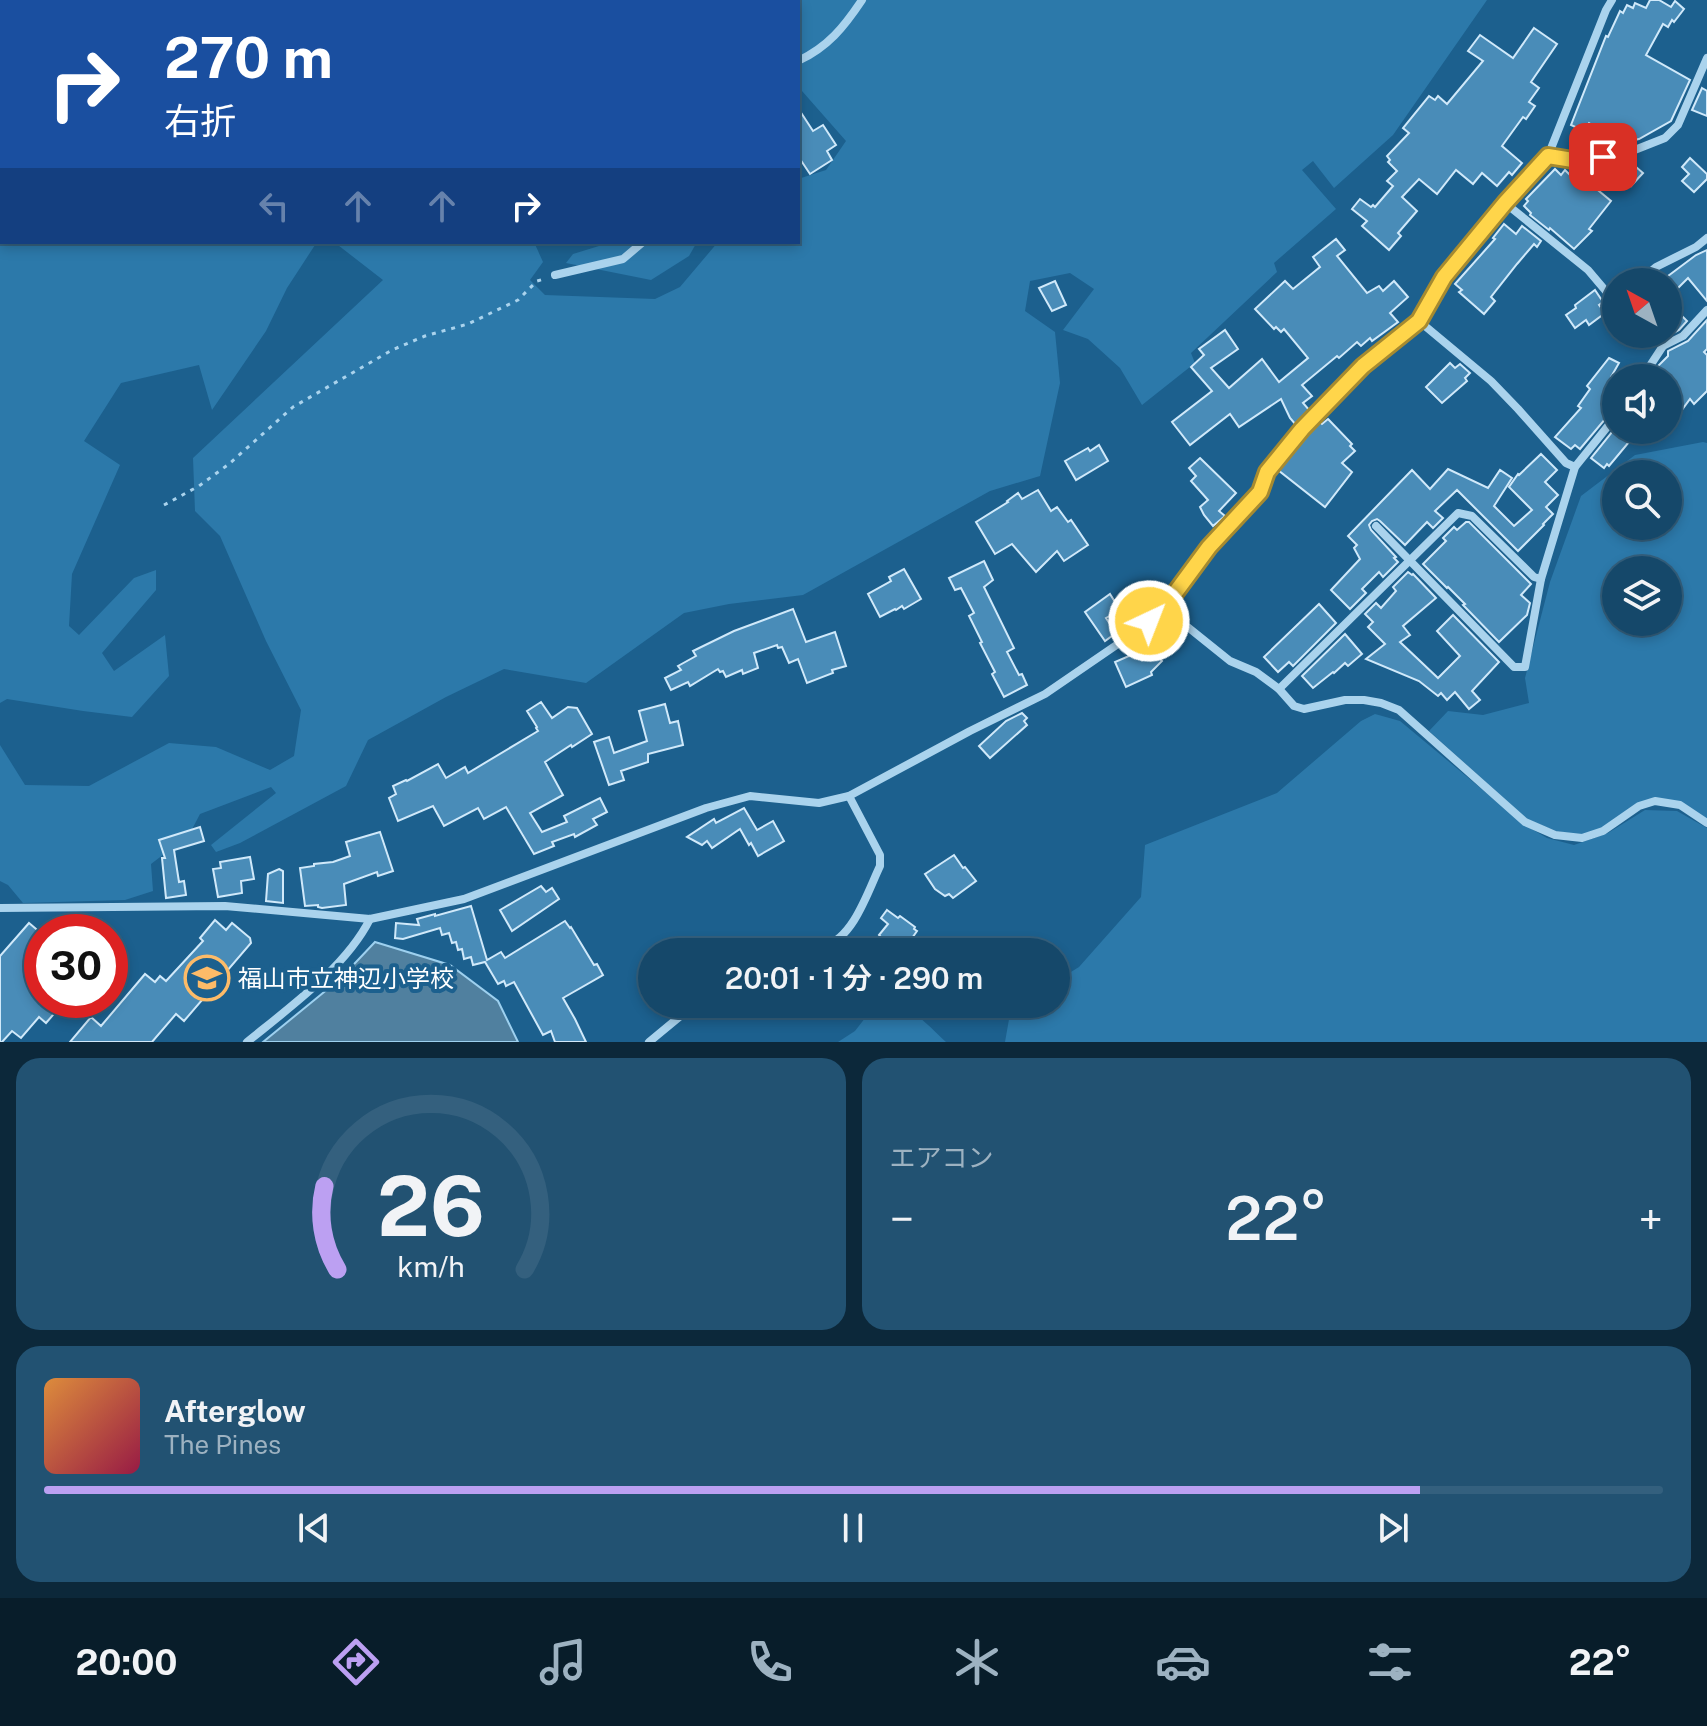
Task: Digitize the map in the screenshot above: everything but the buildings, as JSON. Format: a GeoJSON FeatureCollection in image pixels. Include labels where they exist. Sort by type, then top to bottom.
{"type":"FeatureCollection","features":[{"type":"Feature","properties":{"kind":"street"},"geometry":{"type":"LineString","coordinates":[[800,60],[817,52],[848,22],[862,0]]}},
{"type":"Feature","properties":{"kind":"street"},"geometry":{"type":"LineString","coordinates":[[0,908],[225,906],[370,919],[464,899],[729,801],[750,796],[819,803],[849,796],[1045,694],[1134,633],[1164,608],[1209,547],[1260,492],[1267,472],[1302,429],[1363,366],[1419,321],[1444,277],[1548,156],[1612,0]]}},
{"type":"Feature","properties":{"kind":"street"},"geometry":{"type":"LineString","coordinates":[[1548,156],[1579,161],[1627,153],[1665,138],[1678,125],[1707,58]]}},
{"type":"Feature","properties":{"kind":"street"},"geometry":{"type":"LineString","coordinates":[[1505,203],[1588,270],[1602,286]]}},
{"type":"Feature","properties":{"kind":"street"},"geometry":{"type":"LineString","coordinates":[[1655,268],[1707,238]]}},
{"type":"Feature","properties":{"kind":"street"},"geometry":{"type":"LineString","coordinates":[[555,275],[623,259],[641,244]]}},
{"type":"Feature","properties":{"kind":"street"},"geometry":{"type":"LineString","coordinates":[[1682,336],[1707,310]]}},
{"type":"Feature","properties":{"kind":"street"},"geometry":{"type":"LineString","coordinates":[[1419,321],[1491,381],[1566,463],[1575,467]]}},
{"type":"Feature","properties":{"kind":"street"},"geometry":{"type":"LineString","coordinates":[[1376,526],[1514,667],[1525,667],[1541,579],[1575,467],[1602,433]]}},
{"type":"Feature","properties":{"kind":"street"},"geometry":{"type":"LineString","coordinates":[[1279,689],[1458,513],[1472,516],[1534,577],[1541,579]]}},
{"type":"Feature","properties":{"kind":"street"},"geometry":{"type":"LineString","coordinates":[[1164,608],[1230,661],[1256,672],[1279,689],[1294,706],[1304,709],[1345,700],[1364,700],[1399,710],[1525,822],[1555,835],[1582,838],[1603,831],[1639,806],[1655,801],[1680,805],[1707,823]]}},
{"type":"Feature","properties":{"kind":"street"},"geometry":{"type":"LineString","coordinates":[[841,938],[849,929],[880,866],[880,855],[849,796]]}},
{"type":"Feature","properties":{"kind":"street"},"geometry":{"type":"LineString","coordinates":[[247,1042],[341,962],[363,934],[370,919]]}},
{"type":"Feature","properties":{"kind":"street"},"geometry":{"type":"LineString","coordinates":[[649,1042],[678,1018]]}},
{"type":"Feature","properties":{"kind":"path"},"geometry":{"type":"LineString","coordinates":[[164,505],[199,486],[229,464],[293,407],[392,350],[425,336],[468,324],[518,300],[537,281],[555,275]]}},
{"type":"Feature","properties":{"kind":"shaded area"},"geometry":{"type":"Polygon","coordinates":[[[800,0],[1487,0],[1393,135],[1334,188],[1313,161],[1302,170],[1336,209],[1274,263],[1277,272],[1191,353],[1195,363],[1142,405],[1120,368],[1088,339],[1063,330],[1094,289],[1070,273],[1030,281],[1025,311],[1055,332],[1060,383],[1040,476],[990,491],[803,595],[684,613],[586,683],[504,669],[368,740],[346,786],[240,843],[216,852],[211,845],[276,793],[271,787],[200,814],[189,835],[151,864],[153,891],[125,900],[23,903],[8,885],[0,881],[0,745],[25,785],[89,786],[169,743],[216,747],[270,770],[294,756],[301,710],[266,641],[220,536],[195,511],[193,458],[383,280],[337,244],[535,244],[543,262],[530,280],[545,295],[655,299],[680,287],[716,244],[800,244],[800,178],[826,170],[846,141],[802,91],[800,0]]]}},
{"type":"Feature","properties":{"kind":"shaded area"},"geometry":{"type":"Polygon","coordinates":[[[0,244],[314,244],[287,288],[266,331],[212,410],[199,365],[121,383],[84,441],[120,465],[72,574],[69,626],[79,635],[134,578],[156,570],[156,590],[102,653],[114,671],[165,635],[169,676],[132,717],[7,699],[0,703],[0,244]]]}},
{"type":"Feature","properties":{"kind":"shaded area"},"geometry":{"type":"Polygon","coordinates":[[[606,244],[696,244],[689,256],[651,280],[566,263],[573,254],[606,244]]]}},
{"type":"Feature","properties":{"kind":"shaded area"},"geometry":{"type":"Polygon","coordinates":[[[1707,443],[1707,819],[1655,798],[1602,828],[1581,835],[1556,831],[1527,819],[1429,731],[1448,711],[1483,715],[1529,703],[1525,678],[1550,582],[1581,496],[1602,480],[1602,540],[1682,540],[1682,460],[1628,460],[1635,455],[1707,443]]]}},
{"type":"Feature","properties":{"kind":"shaded area"},"geometry":{"type":"Polygon","coordinates":[[[1375,714],[1400,721],[1525,825],[1547,838],[1574,845],[1608,833],[1645,810],[1677,811],[1707,828],[1707,1042],[1005,1042],[1009,1018],[1070,1018],[1070,972],[1079,967],[1141,897],[1145,845],[1277,793],[1361,721],[1375,714]]]}},
{"type":"Feature","properties":{"kind":"shaded area"},"geometry":{"type":"Polygon","coordinates":[[[375,942],[450,965],[498,1001],[518,1042],[263,1042],[340,979],[375,942]]]}},
{"type":"Feature","properties":{"kind":"shaded area"},"geometry":{"type":"Polygon","coordinates":[[[865,1018],[920,1018],[946,1042],[838,1042],[855,1031],[865,1018]]]}},
{"type":"Feature","properties":{"kind":"place","name":"福山市立神辺小学校"},"geometry":{"type":"Point","coordinates":[207,978]}},
{"type":"Feature","properties":{"kind":"route"},"geometry":{"type":"LineString","coordinates":[[1149,621],[1164,608],[1209,547],[1260,492],[1267,472],[1302,429],[1363,366],[1419,321],[1444,277],[1548,156],[1579,161],[1603,157]]}}]}
